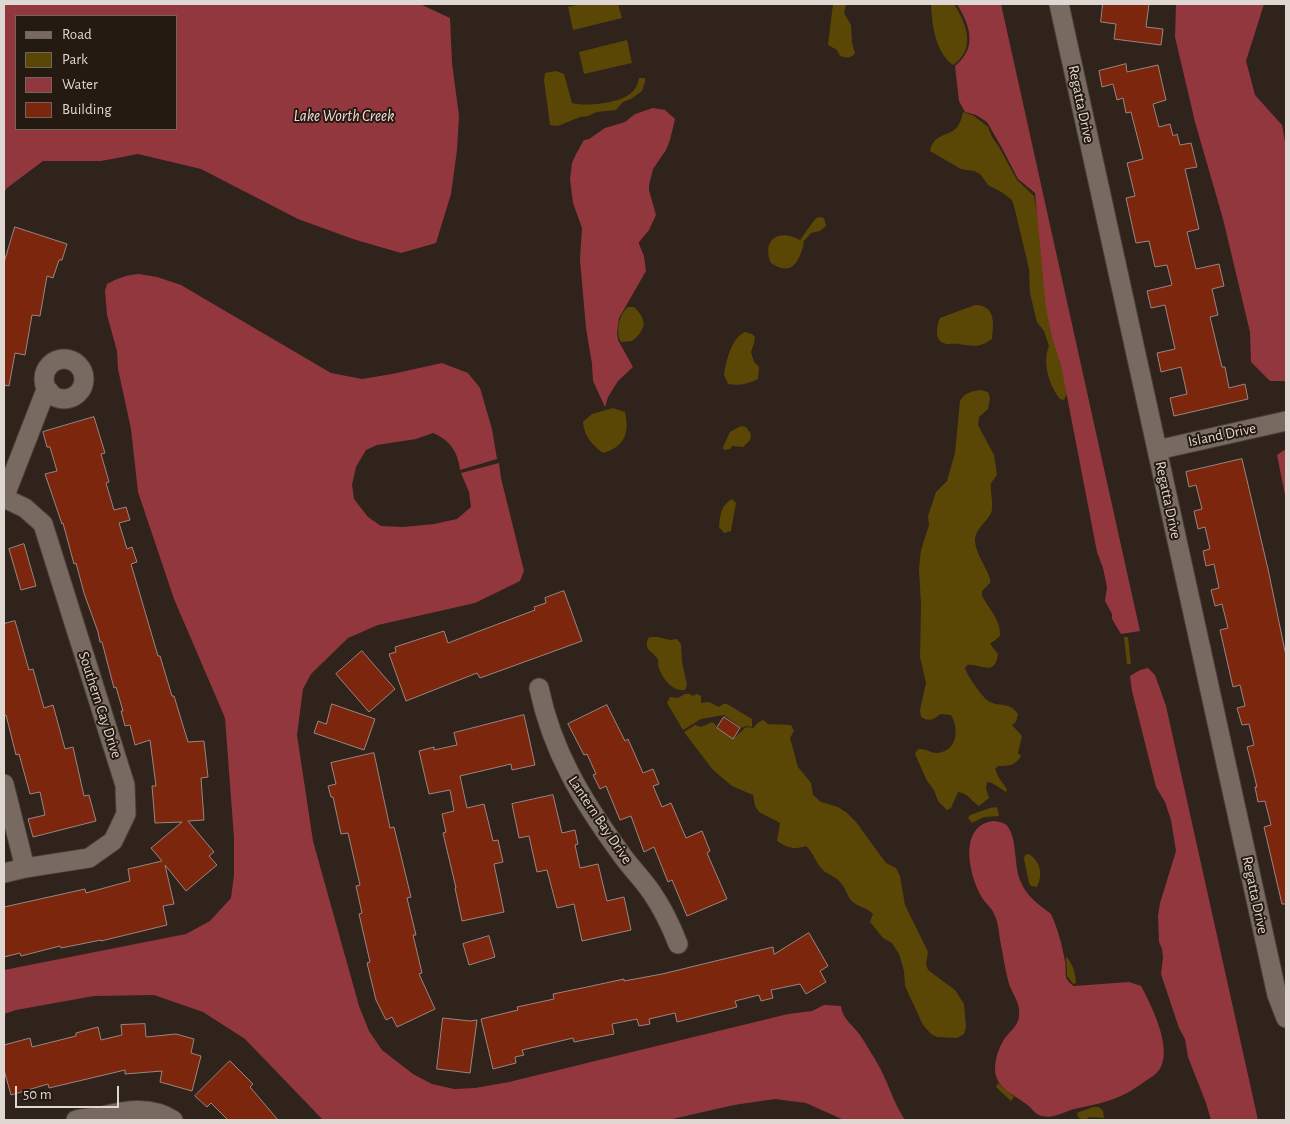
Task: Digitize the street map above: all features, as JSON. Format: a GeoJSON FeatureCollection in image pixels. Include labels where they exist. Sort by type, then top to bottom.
{"type":"FeatureCollection","features":[{"type":"Feature","properties":{"kind":"street","name":"Regatta Drive"},"geometry":{"type":"LineString","coordinates":[[1059,4],[1157,450],[1282,993],[1286,1018]]}},
{"type":"Feature","properties":{"kind":"street","name":"Southern Cay Drive"},"geometry":{"type":"LineString","coordinates":[[4,874],[25,868],[89,858],[113,841],[126,814],[125,785],[43,524],[25,508],[4,498],[44,395],[48,391]]}},
{"type":"Feature","properties":{"kind":"street","name":"Island Drive"},"geometry":{"type":"LineString","coordinates":[[1157,450],[1286,421]]}},
{"type":"Feature","properties":{"kind":"street","name":"Lantern Bay Drive"},"geometry":{"type":"LineString","coordinates":[[539,688],[555,744],[571,778],[592,813],[620,853],[652,892],[671,925],[678,944]]}},
{"type":"Feature","properties":{"kind":"street"},"geometry":{"type":"LineString","coordinates":[[4,784],[25,868]]}},
{"type":"Feature","properties":{"kind":"street"},"geometry":{"type":"LineString","coordinates":[[76,1120],[95,1116],[101,1118],[120,1111],[140,1109],[173,1120]]}},
{"type":"Feature","properties":{"kind":"green space"},"geometry":{"type":"Polygon","coordinates":[[[582,4],[618,4],[622,18],[573,30],[568,7],[582,4]]]}},
{"type":"Feature","properties":{"kind":"green space"},"geometry":{"type":"Polygon","coordinates":[[[833,4],[846,4],[844,13],[851,25],[852,43],[855,53],[850,57],[840,56],[837,50],[828,45],[833,4]]]}},
{"type":"Feature","properties":{"kind":"green space"},"geometry":{"type":"Polygon","coordinates":[[[931,4],[954,4],[965,27],[967,44],[965,51],[953,65],[942,53],[938,45],[932,20],[931,4]]]}},
{"type":"Feature","properties":{"kind":"green space"},"geometry":{"type":"Polygon","coordinates":[[[627,40],[632,63],[584,74],[579,52],[627,40]]]}},
{"type":"Feature","properties":{"kind":"green space"},"geometry":{"type":"Polygon","coordinates":[[[556,71],[564,74],[572,103],[586,105],[611,102],[619,99],[633,91],[639,78],[645,78],[645,82],[642,91],[623,102],[616,110],[597,112],[558,126],[550,125],[544,80],[545,73],[556,71]]]}},
{"type":"Feature","properties":{"kind":"green space"},"geometry":{"type":"Polygon","coordinates":[[[963,112],[974,116],[988,127],[1017,180],[1034,196],[1069,389],[1064,400],[1060,399],[1056,393],[1048,374],[1046,359],[1049,346],[1044,331],[1037,322],[1030,293],[1029,269],[1012,200],[988,185],[980,174],[961,169],[930,151],[935,140],[956,128],[963,112]]]}},
{"type":"Feature","properties":{"kind":"green space"},"geometry":{"type":"Polygon","coordinates":[[[819,217],[824,218],[826,226],[820,231],[811,233],[803,242],[800,256],[794,265],[784,268],[771,263],[768,248],[774,238],[785,235],[800,240],[815,219],[819,217]]]}},
{"type":"Feature","properties":{"kind":"green space"},"geometry":{"type":"Polygon","coordinates":[[[975,305],[982,306],[990,311],[993,321],[992,339],[977,346],[947,344],[940,341],[937,332],[940,318],[975,305]]]}},
{"type":"Feature","properties":{"kind":"green space"},"geometry":{"type":"Polygon","coordinates":[[[628,307],[634,307],[639,312],[644,325],[637,337],[632,341],[621,342],[618,333],[619,323],[622,314],[628,307]]]}},
{"type":"Feature","properties":{"kind":"green space"},"geometry":{"type":"Polygon","coordinates":[[[745,332],[755,337],[751,352],[754,362],[759,367],[758,379],[743,384],[728,384],[724,375],[728,357],[736,339],[745,332]]]}},
{"type":"Feature","properties":{"kind":"green space"},"geometry":{"type":"Polygon","coordinates":[[[980,390],[988,392],[990,398],[988,409],[979,417],[978,425],[994,455],[997,475],[991,483],[992,510],[978,531],[975,540],[990,580],[990,583],[982,591],[982,596],[997,620],[1000,636],[990,644],[998,654],[994,666],[986,668],[967,665],[965,668],[968,676],[987,700],[1009,706],[1018,714],[1016,722],[1012,725],[1022,736],[1018,753],[1021,756],[1014,764],[998,766],[995,769],[1007,789],[1006,792],[987,782],[986,788],[989,798],[979,806],[967,796],[958,792],[951,808],[947,810],[938,801],[915,754],[920,749],[935,753],[944,751],[953,744],[956,733],[951,715],[940,714],[929,720],[921,717],[920,710],[926,683],[920,657],[921,605],[919,569],[921,550],[929,525],[928,516],[936,492],[947,481],[955,453],[960,401],[966,394],[980,390]]]}},
{"type":"Feature","properties":{"kind":"green space"},"geometry":{"type":"Polygon","coordinates":[[[613,408],[625,412],[626,433],[621,443],[603,453],[589,440],[583,422],[592,414],[613,408]]]}},
{"type":"Feature","properties":{"kind":"green space"},"geometry":{"type":"Polygon","coordinates":[[[741,426],[746,427],[751,434],[750,440],[743,447],[732,446],[730,449],[724,450],[723,447],[730,432],[741,426]]]}},
{"type":"Feature","properties":{"kind":"green space"},"geometry":{"type":"Polygon","coordinates":[[[732,499],[736,503],[731,531],[724,533],[719,527],[721,514],[725,504],[732,499]]]}},
{"type":"Feature","properties":{"kind":"green space"},"geometry":{"type":"Polygon","coordinates":[[[1124,637],[1128,637],[1131,664],[1127,664],[1124,637]]]}},
{"type":"Feature","properties":{"kind":"green space"},"geometry":{"type":"Polygon","coordinates":[[[648,638],[670,640],[677,639],[681,644],[682,662],[687,685],[685,690],[676,689],[664,679],[659,670],[658,659],[647,646],[648,638]]]}},
{"type":"Feature","properties":{"kind":"green space"},"geometry":{"type":"Polygon","coordinates":[[[685,694],[701,696],[701,703],[709,702],[719,707],[727,704],[752,719],[752,727],[746,726],[741,728],[724,715],[701,719],[683,730],[667,703],[670,697],[678,698],[685,694]]]}},
{"type":"Feature","properties":{"kind":"green space"},"geometry":{"type":"Polygon","coordinates":[[[763,720],[768,724],[791,725],[794,731],[790,738],[798,767],[811,783],[813,795],[821,802],[838,807],[847,813],[856,822],[886,863],[896,868],[900,876],[905,905],[928,952],[926,964],[928,970],[955,990],[964,1004],[966,1027],[964,1034],[957,1038],[937,1037],[931,1034],[923,1025],[905,986],[904,971],[899,954],[892,943],[883,938],[870,922],[873,914],[852,902],[837,879],[821,868],[806,846],[791,848],[777,841],[780,823],[759,812],[755,806],[753,795],[732,786],[713,770],[684,732],[695,725],[701,727],[712,722],[716,725],[716,728],[733,739],[746,727],[753,728],[763,720]]]}},
{"type":"Feature","properties":{"kind":"green space"},"geometry":{"type":"Polygon","coordinates":[[[996,807],[999,816],[984,817],[972,823],[968,818],[970,815],[996,807]]]}},
{"type":"Feature","properties":{"kind":"green space"},"geometry":{"type":"Polygon","coordinates":[[[1029,854],[1036,861],[1040,869],[1037,887],[1031,886],[1029,883],[1024,859],[1025,855],[1029,854]]]}},
{"type":"Feature","properties":{"kind":"green space"},"geometry":{"type":"Polygon","coordinates":[[[1066,957],[1074,972],[1076,983],[1073,984],[1067,976],[1066,957]]]}},
{"type":"Feature","properties":{"kind":"green space"},"geometry":{"type":"Polygon","coordinates":[[[998,1083],[1014,1097],[1011,1101],[996,1087],[998,1083]]]}},
{"type":"Feature","properties":{"kind":"green space"},"geometry":{"type":"Polygon","coordinates":[[[1093,1107],[1099,1107],[1103,1111],[1104,1118],[1089,1117],[1086,1120],[1082,1120],[1078,1117],[1077,1113],[1093,1107]]]}},
{"type":"Feature","properties":{"kind":"water","name":"Lake Worth Creek"},"geometry":{"type":"Polygon","coordinates":[[[4,4],[420,4],[450,18],[452,63],[459,116],[457,150],[451,194],[436,243],[401,253],[353,239],[298,219],[201,169],[138,154],[101,161],[43,161],[7,188],[4,193],[4,4]]]}},
{"type":"Feature","properties":{"kind":"water"},"geometry":{"type":"Polygon","coordinates":[[[957,4],[1001,4],[1140,631],[1121,634],[1112,619],[1112,614],[1105,601],[1107,587],[1097,552],[1061,365],[1052,337],[1046,308],[1035,193],[1018,179],[987,122],[976,115],[965,112],[959,101],[955,66],[967,51],[970,36],[957,4]]]}},
{"type":"Feature","properties":{"kind":"water"},"geometry":{"type":"Polygon","coordinates":[[[1176,4],[1264,4],[1246,61],[1255,95],[1282,125],[1286,147],[1286,381],[1270,381],[1251,362],[1250,332],[1223,219],[1195,122],[1175,37],[1176,4]]]}},
{"type":"Feature","properties":{"kind":"water"},"geometry":{"type":"Polygon","coordinates":[[[653,108],[665,110],[675,119],[670,140],[666,150],[653,169],[649,185],[656,215],[649,230],[639,242],[644,256],[646,271],[619,318],[618,340],[633,367],[618,381],[608,397],[605,407],[593,381],[580,260],[582,228],[573,203],[570,179],[572,163],[584,140],[589,139],[605,128],[625,122],[635,114],[653,108]]]}},
{"type":"Feature","properties":{"kind":"water"},"geometry":{"type":"Polygon","coordinates":[[[139,274],[157,277],[181,285],[331,373],[362,379],[442,363],[468,373],[480,388],[492,429],[497,459],[460,470],[452,447],[444,439],[433,433],[416,439],[377,445],[366,450],[356,467],[352,485],[354,499],[368,517],[381,526],[403,527],[434,524],[457,519],[471,507],[469,492],[461,473],[499,463],[524,571],[520,581],[475,603],[378,625],[348,638],[311,674],[303,689],[297,735],[313,841],[359,1006],[369,1031],[382,1050],[413,1074],[432,1084],[454,1089],[475,1088],[509,1082],[788,1014],[812,1011],[824,1005],[841,1006],[844,1016],[859,1034],[878,1064],[905,1120],[844,1120],[806,1103],[775,1099],[734,1105],[668,1120],[323,1120],[245,1039],[203,1012],[154,995],[94,996],[16,1010],[4,1014],[4,970],[186,934],[210,921],[231,898],[234,875],[234,838],[225,718],[174,599],[138,492],[131,429],[118,369],[117,351],[107,315],[105,291],[107,284],[122,277],[139,274]]]}},
{"type":"Feature","properties":{"kind":"water"},"geometry":{"type":"Polygon","coordinates":[[[1286,449],[1286,500],[1277,455],[1286,449]]]}},
{"type":"Feature","properties":{"kind":"water"},"geometry":{"type":"Polygon","coordinates":[[[1148,668],[1155,675],[1166,706],[1258,1120],[1211,1120],[1188,1057],[1185,1039],[1179,1028],[1161,974],[1163,957],[1159,942],[1158,916],[1160,903],[1176,851],[1171,820],[1165,802],[1156,787],[1132,691],[1130,676],[1148,668]]]}},
{"type":"Feature","properties":{"kind":"water"},"geometry":{"type":"Polygon","coordinates":[[[994,821],[1005,824],[1011,832],[1018,874],[1026,891],[1051,914],[1061,943],[1068,981],[1074,986],[1129,982],[1141,986],[1150,1003],[1162,1035],[1164,1056],[1162,1064],[1154,1075],[1119,1097],[1103,1103],[1046,1117],[1037,1114],[1007,1091],[997,1079],[995,1067],[997,1054],[1005,1038],[1017,1023],[1019,1007],[1009,984],[996,920],[992,910],[984,901],[978,889],[969,853],[975,832],[982,825],[994,821]]]}},
{"type":"Feature","properties":{"kind":"building"},"geometry":{"type":"Polygon","coordinates":[[[1103,4],[1149,4],[1146,27],[1163,29],[1161,45],[1114,39],[1116,24],[1101,22],[1103,4]]]}},
{"type":"Feature","properties":{"kind":"building"},"geometry":{"type":"Polygon","coordinates":[[[1126,64],[1127,72],[1158,65],[1166,100],[1153,104],[1159,127],[1170,124],[1173,136],[1177,134],[1180,145],[1191,143],[1197,167],[1185,169],[1199,229],[1187,232],[1196,269],[1219,264],[1224,286],[1212,289],[1218,315],[1210,317],[1222,367],[1225,367],[1229,388],[1245,384],[1248,399],[1174,416],[1170,398],[1187,394],[1181,367],[1161,372],[1157,353],[1175,349],[1165,305],[1151,308],[1147,291],[1172,285],[1167,265],[1155,267],[1149,241],[1136,243],[1126,198],[1135,196],[1127,163],[1143,159],[1131,112],[1126,113],[1123,98],[1117,100],[1113,84],[1102,87],[1099,71],[1126,64]]]}},
{"type":"Feature","properties":{"kind":"building"},"geometry":{"type":"Polygon","coordinates":[[[15,227],[67,244],[53,278],[47,276],[40,316],[32,315],[25,355],[15,353],[9,386],[4,385],[4,263],[15,227]]]}},
{"type":"Feature","properties":{"kind":"building"},"geometry":{"type":"Polygon","coordinates":[[[94,417],[105,453],[101,454],[109,482],[106,483],[114,510],[126,507],[130,520],[119,523],[127,549],[132,547],[137,562],[131,564],[158,656],[160,656],[172,696],[174,696],[188,742],[204,741],[208,777],[201,778],[204,820],[188,821],[214,852],[209,856],[217,865],[186,891],[165,865],[174,904],[163,906],[167,925],[101,941],[61,948],[60,946],[21,956],[20,953],[4,957],[4,907],[85,889],[86,893],[130,881],[128,869],[162,861],[151,848],[182,822],[155,823],[152,786],[156,786],[150,740],[135,745],[130,725],[125,726],[121,711],[123,711],[116,687],[114,688],[102,642],[100,642],[76,563],[74,564],[63,523],[45,474],[57,471],[50,447],[47,447],[43,432],[94,417]]]}},
{"type":"Feature","properties":{"kind":"building"},"geometry":{"type":"Polygon","coordinates":[[[1242,459],[1286,656],[1286,904],[1282,904],[1264,827],[1271,825],[1265,801],[1258,802],[1255,787],[1257,787],[1247,747],[1254,745],[1249,724],[1242,725],[1237,708],[1245,706],[1240,685],[1233,687],[1220,630],[1228,628],[1222,604],[1215,606],[1211,590],[1219,588],[1214,564],[1206,566],[1203,551],[1210,549],[1205,527],[1198,529],[1194,511],[1202,509],[1196,485],[1189,487],[1186,472],[1242,459]]]}},
{"type":"Feature","properties":{"kind":"building"},"geometry":{"type":"Polygon","coordinates":[[[24,544],[36,586],[21,590],[9,549],[24,544]]]}},
{"type":"Feature","properties":{"kind":"building"},"geometry":{"type":"Polygon","coordinates":[[[564,591],[582,641],[480,678],[477,673],[406,701],[389,654],[396,652],[395,647],[444,631],[448,643],[535,610],[534,607],[546,603],[545,598],[564,591]]]}},
{"type":"Feature","properties":{"kind":"building"},"geometry":{"type":"Polygon","coordinates":[[[15,621],[29,670],[33,669],[44,708],[53,705],[65,749],[73,747],[84,796],[89,795],[96,821],[33,837],[28,819],[45,815],[40,792],[30,794],[19,754],[16,755],[6,715],[4,716],[4,624],[15,621]]]}},
{"type":"Feature","properties":{"kind":"building"},"geometry":{"type":"Polygon","coordinates":[[[362,651],[395,689],[369,712],[336,674],[362,651]]]}},
{"type":"Feature","properties":{"kind":"building"},"geometry":{"type":"Polygon","coordinates":[[[332,704],[375,719],[364,750],[314,733],[318,721],[326,724],[332,704]]]}},
{"type":"Feature","properties":{"kind":"building"},"geometry":{"type":"Polygon","coordinates":[[[607,705],[625,741],[628,739],[643,773],[653,769],[659,784],[653,786],[662,807],[671,803],[686,838],[702,831],[710,851],[707,853],[727,899],[687,916],[672,880],[668,882],[654,847],[644,852],[631,816],[620,820],[606,786],[600,789],[593,775],[596,774],[587,754],[584,755],[568,724],[607,705]]]}},
{"type":"Feature","properties":{"kind":"building"},"geometry":{"type":"Polygon","coordinates":[[[524,715],[535,765],[512,770],[511,764],[460,776],[467,808],[484,804],[493,841],[498,840],[503,862],[494,864],[504,912],[462,921],[443,833],[446,832],[442,814],[454,811],[450,790],[429,794],[419,751],[434,747],[434,750],[457,745],[454,733],[524,715]]]}},
{"type":"Feature","properties":{"kind":"building"},"geometry":{"type":"Polygon","coordinates":[[[724,717],[740,728],[733,739],[717,728],[724,717]]]}},
{"type":"Feature","properties":{"kind":"building"},"geometry":{"type":"Polygon","coordinates":[[[374,753],[390,828],[394,827],[411,897],[407,898],[416,935],[413,935],[422,973],[419,974],[435,1009],[397,1027],[392,1017],[386,1020],[376,1000],[367,963],[370,962],[359,914],[362,913],[356,886],[360,885],[348,833],[341,834],[333,797],[331,797],[328,786],[336,784],[331,763],[374,753]]]}},
{"type":"Feature","properties":{"kind":"building"},"geometry":{"type":"Polygon","coordinates":[[[553,795],[562,833],[575,830],[578,844],[575,845],[580,868],[598,864],[607,901],[624,897],[631,930],[582,941],[574,904],[557,908],[547,870],[537,872],[529,836],[519,838],[512,804],[553,795]]]}},
{"type":"Feature","properties":{"kind":"building"},"geometry":{"type":"Polygon","coordinates":[[[809,933],[828,966],[820,971],[826,982],[806,994],[800,984],[771,990],[773,998],[761,1001],[759,995],[735,1001],[737,1007],[677,1022],[675,1013],[649,1019],[650,1024],[639,1026],[637,1019],[612,1024],[614,1034],[574,1042],[573,1038],[522,1050],[524,1055],[515,1057],[516,1063],[493,1069],[481,1019],[518,1010],[517,1007],[554,999],[553,994],[624,979],[624,981],[662,974],[773,947],[774,954],[809,933]]]}},
{"type":"Feature","properties":{"kind":"building"},"geometry":{"type":"Polygon","coordinates":[[[489,936],[495,957],[469,965],[463,944],[489,936]]]}},
{"type":"Feature","properties":{"kind":"building"},"geometry":{"type":"Polygon","coordinates":[[[443,1018],[477,1020],[470,1073],[437,1069],[443,1018]]]}},
{"type":"Feature","properties":{"kind":"building"},"geometry":{"type":"Polygon","coordinates":[[[145,1024],[146,1037],[176,1034],[194,1039],[191,1053],[201,1056],[192,1091],[160,1082],[162,1071],[125,1074],[125,1070],[49,1088],[48,1084],[11,1095],[4,1070],[4,1045],[30,1038],[32,1047],[76,1036],[76,1033],[98,1027],[101,1040],[122,1035],[121,1025],[145,1024]]]}},
{"type":"Feature","properties":{"kind":"building"},"geometry":{"type":"Polygon","coordinates":[[[230,1061],[253,1084],[250,1087],[278,1120],[228,1120],[211,1103],[207,1107],[195,1096],[230,1061]]]}}]}
